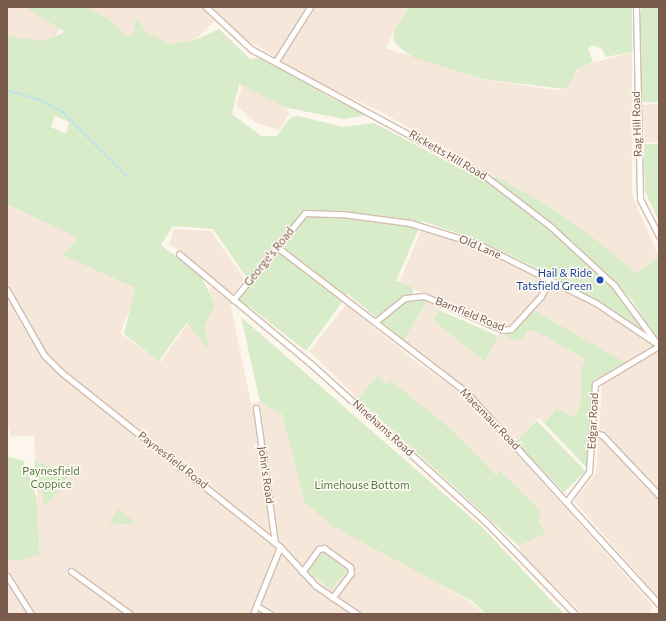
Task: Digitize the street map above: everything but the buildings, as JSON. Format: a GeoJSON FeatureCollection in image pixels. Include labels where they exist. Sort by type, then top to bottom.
{"type":"FeatureCollection","features":[{"type":"Feature","properties":{"kind":"street","name":"Ricketts Hill Road"},"geometry":{"type":"LineString","coordinates":[[206,7],[252,49],[276,61],[312,85],[379,116],[485,176],[550,226],[614,285],[659,346]]}},
{"type":"Feature","properties":{"kind":"street"},"geometry":{"type":"LineString","coordinates":[[276,61],[310,7]]}},
{"type":"Feature","properties":{"kind":"street","name":"Rag Hill Road"},"geometry":{"type":"LineString","coordinates":[[636,7],[640,199],[659,236]]}},
{"type":"Feature","properties":{"kind":"street","name":"Old Lane"},"geometry":{"type":"LineString","coordinates":[[305,213],[410,223],[478,244],[549,281],[596,303],[659,346]]}},
{"type":"Feature","properties":{"kind":"street","name":"George's Road"},"geometry":{"type":"LineString","coordinates":[[233,300],[305,213]]}},
{"type":"Feature","properties":{"kind":"street","name":"Maesmaur Road"},"geometry":{"type":"LineString","coordinates":[[277,247],[465,392],[567,501],[659,604]]}},
{"type":"Feature","properties":{"kind":"street","name":"Ninehams Road"},"geometry":{"type":"LineString","coordinates":[[179,254],[310,363],[486,522],[575,614]]}},
{"type":"Feature","properties":{"kind":"street","name":"Barnfield Road"},"geometry":{"type":"LineString","coordinates":[[375,322],[405,298],[424,296],[503,330],[511,329],[541,296],[549,281]]}},
{"type":"Feature","properties":{"kind":"street","name":"Paynesfield Road"},"geometry":{"type":"LineString","coordinates":[[7,290],[44,355],[61,372],[280,547],[302,572],[332,598],[357,614]]}},
{"type":"Feature","properties":{"kind":"street","name":"Edgar Road"},"geometry":{"type":"LineString","coordinates":[[567,501],[589,472],[594,432],[595,384],[659,346]]}},
{"type":"Feature","properties":{"kind":"street","name":"John's Road"},"geometry":{"type":"LineString","coordinates":[[256,408],[274,543]]}},
{"type":"Feature","properties":{"kind":"street"},"geometry":{"type":"LineString","coordinates":[[594,432],[602,435],[659,495]]}},
{"type":"Feature","properties":{"kind":"street"},"geometry":{"type":"LineString","coordinates":[[253,614],[280,547]]}},
{"type":"Feature","properties":{"kind":"street"},"geometry":{"type":"LineString","coordinates":[[302,572],[319,549],[324,548],[350,567],[351,573],[332,598]]}},
{"type":"Feature","properties":{"kind":"street"},"geometry":{"type":"LineString","coordinates":[[71,571],[130,614]]}},
{"type":"Feature","properties":{"kind":"street"},"geometry":{"type":"LineString","coordinates":[[7,576],[31,614]]}},
{"type":"Feature","properties":{"kind":"street"},"geometry":{"type":"LineString","coordinates":[[257,606],[270,614]]}},
{"type":"Feature","properties":{"kind":"shaded area"},"geometry":{"type":"Polygon","coordinates":[[[7,7],[36,7],[62,24],[48,50],[7,39],[7,7]]]}},
{"type":"Feature","properties":{"kind":"shaded area"},"geometry":{"type":"Polygon","coordinates":[[[68,7],[409,7],[385,48],[483,79],[554,90],[566,89],[573,74],[583,66],[632,52],[632,194],[659,257],[636,275],[602,244],[556,211],[383,113],[311,79],[244,38],[221,15],[174,60],[68,7]]]}},
{"type":"Feature","properties":{"kind":"shaded area"},"geometry":{"type":"Polygon","coordinates":[[[246,74],[287,108],[289,114],[280,130],[256,123],[236,105],[246,74]]]}},
{"type":"Feature","properties":{"kind":"shaded area"},"geometry":{"type":"Polygon","coordinates":[[[659,103],[659,142],[644,142],[642,105],[659,103]]]}},
{"type":"Feature","properties":{"kind":"shaded area"},"geometry":{"type":"Polygon","coordinates":[[[7,204],[80,238],[66,255],[138,290],[120,333],[161,362],[212,287],[230,302],[251,403],[260,402],[283,413],[308,505],[472,603],[484,614],[7,614],[7,560],[40,555],[34,435],[11,437],[7,424],[7,204]]]}},
{"type":"Feature","properties":{"kind":"shaded area"},"geometry":{"type":"Polygon","coordinates":[[[422,228],[473,244],[612,315],[659,348],[659,598],[574,501],[596,473],[602,384],[592,368],[575,417],[556,409],[544,423],[539,418],[517,440],[465,388],[404,340],[428,300],[441,306],[433,320],[485,362],[502,326],[399,283],[422,228]]]}},
{"type":"Feature","properties":{"kind":"shaded area"},"geometry":{"type":"Polygon","coordinates":[[[174,229],[211,231],[244,278],[232,296],[169,243],[174,229]]]}},
{"type":"Feature","properties":{"kind":"shaded area"},"geometry":{"type":"Polygon","coordinates":[[[346,305],[418,363],[465,396],[653,606],[650,614],[582,614],[519,551],[519,546],[545,533],[538,521],[540,512],[501,472],[497,476],[451,429],[391,381],[387,384],[377,376],[358,399],[309,351],[346,305]]]}},
{"type":"Feature","properties":{"kind":"green space"},"geometry":{"type":"Polygon","coordinates":[[[25,7],[85,7],[107,18],[126,35],[134,35],[137,17],[146,32],[169,44],[195,40],[219,29],[250,59],[263,57],[329,97],[368,115],[345,119],[287,108],[239,84],[232,114],[261,136],[277,136],[290,118],[298,116],[344,127],[374,123],[480,179],[497,177],[556,211],[602,244],[636,274],[659,257],[659,342],[632,300],[596,264],[589,264],[632,309],[651,337],[603,305],[530,265],[478,240],[422,221],[396,281],[412,287],[414,299],[428,300],[404,340],[348,294],[306,351],[250,307],[233,300],[247,278],[213,229],[173,226],[161,245],[200,274],[215,305],[204,326],[209,351],[187,322],[159,361],[124,334],[135,288],[63,255],[78,238],[7,204],[7,36],[44,41],[65,32],[25,7]],[[55,116],[51,127],[66,134],[69,122],[55,116]]]}},
{"type":"Feature","properties":{"kind":"green space"},"geometry":{"type":"Polygon","coordinates":[[[409,7],[632,7],[632,52],[606,57],[602,49],[593,45],[588,48],[593,62],[577,69],[566,89],[483,79],[412,57],[398,46],[393,40],[395,30],[409,7]]]}},
{"type":"Feature","properties":{"kind":"green space"},"geometry":{"type":"Polygon","coordinates":[[[641,7],[659,7],[659,102],[641,102],[638,97],[641,7]]]}},
{"type":"Feature","properties":{"kind":"green space"},"geometry":{"type":"Polygon","coordinates":[[[644,144],[659,144],[659,222],[645,191],[644,144]]]}},
{"type":"Feature","properties":{"kind":"green space"},"geometry":{"type":"Polygon","coordinates":[[[439,310],[498,336],[485,362],[433,320],[439,310]]]}},
{"type":"Feature","properties":{"kind":"green space"},"geometry":{"type":"Polygon","coordinates":[[[533,310],[626,363],[594,380],[592,385],[587,468],[544,423],[556,409],[575,417],[581,399],[581,369],[586,359],[535,331],[528,331],[523,339],[513,340],[505,336],[524,322],[533,310]]]}},
{"type":"Feature","properties":{"kind":"green space","name":"Limehouse Bottom"},"geometry":{"type":"Polygon","coordinates":[[[241,317],[483,528],[564,614],[486,614],[472,601],[334,527],[305,503],[282,414],[260,402],[241,317]]]}},
{"type":"Feature","properties":{"kind":"green space"},"geometry":{"type":"Polygon","coordinates":[[[377,376],[387,384],[390,380],[451,429],[497,476],[500,471],[541,512],[539,522],[546,533],[519,546],[358,399],[377,376]]]}},
{"type":"Feature","properties":{"kind":"green space"},"geometry":{"type":"Polygon","coordinates":[[[537,421],[586,471],[564,492],[515,442],[537,421]]]}},
{"type":"Feature","properties":{"kind":"green space"},"geometry":{"type":"Polygon","coordinates":[[[7,456],[24,461],[37,499],[40,555],[20,560],[7,560],[7,456]]]}},
{"type":"Feature","properties":{"kind":"green space","name":"Paynesfield Coppice"},"geometry":{"type":"Polygon","coordinates":[[[34,460],[69,476],[45,507],[40,488],[34,460]]]}},
{"type":"Feature","properties":{"kind":"green space"},"geometry":{"type":"Polygon","coordinates":[[[118,509],[136,523],[109,525],[118,509]]]}},
{"type":"Feature","properties":{"kind":"green space"},"geometry":{"type":"Polygon","coordinates":[[[324,551],[347,570],[331,589],[308,570],[324,551]]]}},
{"type":"Feature","properties":{"kind":"waterway"},"geometry":{"type":"LineString","coordinates":[[7,90],[40,100],[64,113],[126,175]]}},
{"type":"Feature","properties":{"kind":"place","name":"Hail & Ride Tatsfield Green"},"geometry":{"type":"Point","coordinates":[600,280]}}]}
